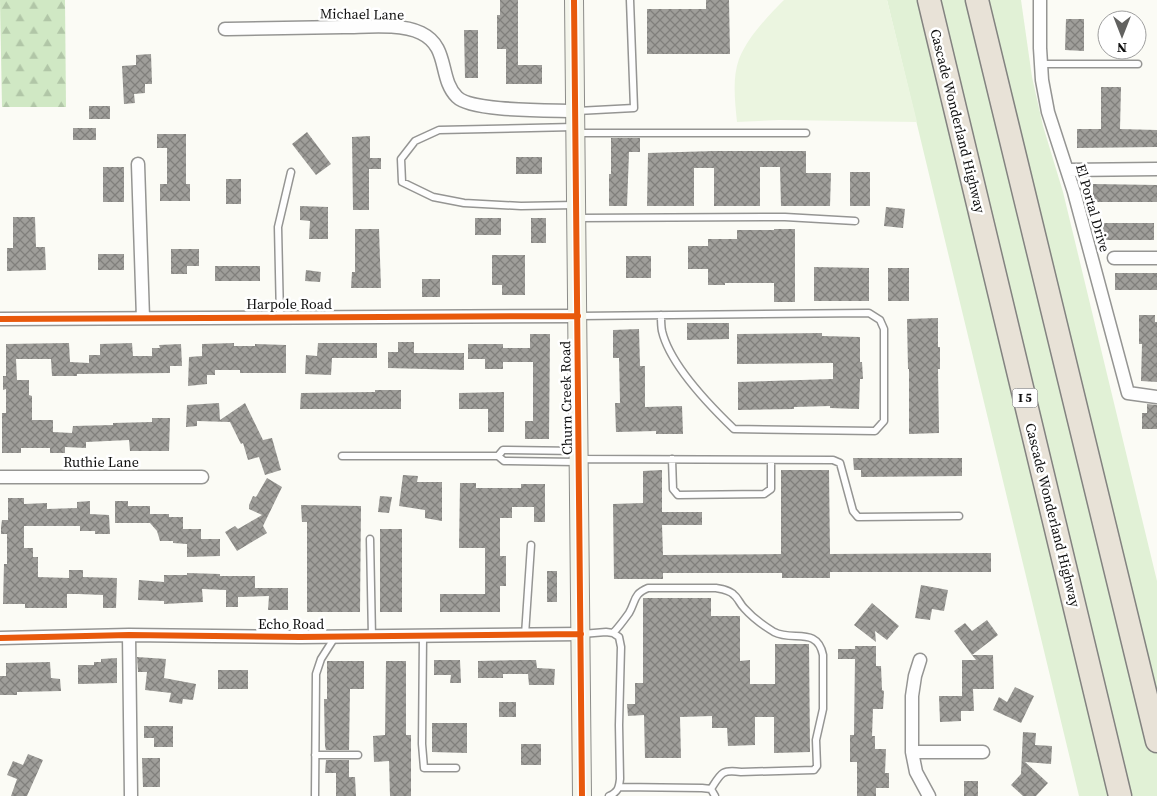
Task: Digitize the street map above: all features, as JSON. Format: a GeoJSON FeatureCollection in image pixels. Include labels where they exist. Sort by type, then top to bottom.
{"type":"FeatureCollection","features":[{"type":"Feature","properties":{"kind":"highway","name":"Cascade Wonderland Highway"},"geometry":{"type":"LineString","coordinates":[[929,0],[1120,796]]}},
{"type":"Feature","properties":{"kind":"highway"},"geometry":{"type":"LineString","coordinates":[[977,0],[1157,741]]}},
{"type":"Feature","properties":{"kind":"main road","name":"Churn Creek Road"},"geometry":{"type":"LineString","coordinates":[[574,0],[582,796]]}},
{"type":"Feature","properties":{"kind":"street","name":"El Portal Drive"},"geometry":{"type":"LineString","coordinates":[[1040,0],[1041,64],[1048,112],[1067,170],[1128,393],[1157,396]]}},
{"type":"Feature","properties":{"kind":"street","name":"Michael Lane"},"geometry":{"type":"LineString","coordinates":[[225,29],[380,27],[410,29],[424,34],[439,48],[452,90],[461,101],[478,106],[576,124]]}},
{"type":"Feature","properties":{"kind":"street"},"geometry":{"type":"LineString","coordinates":[[138,164],[143,318]]}},
{"type":"Feature","properties":{"kind":"street"},"geometry":{"type":"LineString","coordinates":[[1067,170],[1157,170]]}},
{"type":"Feature","properties":{"kind":"street"},"geometry":{"type":"LineString","coordinates":[[1114,258],[1157,258]]}},
{"type":"Feature","properties":{"kind":"street","name":"Harpole Road"},"geometry":{"type":"LineString","coordinates":[[0,319],[578,316]]}},
{"type":"Feature","properties":{"kind":"street","name":"Ruthie Lane"},"geometry":{"type":"LineString","coordinates":[[0,477],[202,477]]}},
{"type":"Feature","properties":{"kind":"street","name":"Echo Road"},"geometry":{"type":"LineString","coordinates":[[0,638],[129,635],[335,637],[581,634]]}},
{"type":"Feature","properties":{"kind":"street"},"geometry":{"type":"LineString","coordinates":[[129,635],[131,796]]}},
{"type":"Feature","properties":{"kind":"street"},"geometry":{"type":"LineString","coordinates":[[920,660],[912,696],[912,752],[916,772],[929,796]]}},
{"type":"Feature","properties":{"kind":"street"},"geometry":{"type":"LineString","coordinates":[[912,752],[983,752]]}},
{"type":"Feature","properties":{"kind":"lane"},"geometry":{"type":"LineString","coordinates":[[576,124],[634,108],[630,0]]}},
{"type":"Feature","properties":{"kind":"lane"},"geometry":{"type":"LineString","coordinates":[[1041,64],[1138,64]]}},
{"type":"Feature","properties":{"kind":"lane"},"geometry":{"type":"LineString","coordinates":[[806,133],[576,124],[439,130],[415,141],[401,159],[402,182],[433,197],[464,204],[521,206],[576,212],[785,217],[855,221]]}},
{"type":"Feature","properties":{"kind":"lane"},"geometry":{"type":"LineString","coordinates":[[280,317],[278,227],[292,172]]}},
{"type":"Feature","properties":{"kind":"lane"},"geometry":{"type":"LineString","coordinates":[[578,316],[661,315],[869,314],[880,320],[884,329],[884,421],[875,431],[734,430],[709,405],[675,361],[662,332],[661,315]]}},
{"type":"Feature","properties":{"kind":"lane"},"geometry":{"type":"LineString","coordinates":[[498,456],[503,450],[579,457]]}},
{"type":"Feature","properties":{"kind":"lane"},"geometry":{"type":"LineString","coordinates":[[342,456],[498,456],[504,460],[579,457],[833,460],[840,463],[853,511],[858,517],[959,516]]}},
{"type":"Feature","properties":{"kind":"lane"},"geometry":{"type":"LineString","coordinates":[[672,459],[673,489],[678,495],[764,494],[771,489],[771,460]]}},
{"type":"Feature","properties":{"kind":"lane"},"geometry":{"type":"LineString","coordinates":[[370,540],[372,636]]}},
{"type":"Feature","properties":{"kind":"lane"},"geometry":{"type":"LineString","coordinates":[[525,635],[531,545]]}},
{"type":"Feature","properties":{"kind":"lane"},"geometry":{"type":"LineString","coordinates":[[613,633],[630,612],[640,592],[648,588],[716,588],[734,594],[752,616],[772,631],[780,635],[809,637],[821,647],[823,655],[823,709],[818,728],[817,766],[814,770],[741,772],[730,770],[721,773],[711,789]]}},
{"type":"Feature","properties":{"kind":"lane"},"geometry":{"type":"LineString","coordinates":[[581,634],[613,633],[619,637],[621,647],[620,787],[616,793],[609,796]]}},
{"type":"Feature","properties":{"kind":"lane"},"geometry":{"type":"LineString","coordinates":[[423,636],[422,744],[424,768],[456,768]]}},
{"type":"Feature","properties":{"kind":"lane"},"geometry":{"type":"LineString","coordinates":[[315,796],[316,674],[321,659],[335,637]]}},
{"type":"Feature","properties":{"kind":"lane"},"geometry":{"type":"LineString","coordinates":[[315,755],[358,755]]}},
{"type":"Feature","properties":{"kind":"lane"},"geometry":{"type":"LineString","coordinates":[[620,787],[711,789]]}},
{"type":"Feature","properties":{"kind":"lane"},"geometry":{"type":"LineString","coordinates":[[711,789],[715,796]]}},
{"type":"Feature","properties":{"kind":"green space"},"geometry":{"type":"Polygon","coordinates":[[[0,0],[65,0],[66,107],[2,107],[0,0]]]}},
{"type":"Feature","properties":{"kind":"green space"},"geometry":{"type":"Polygon","coordinates":[[[784,0],[887,0],[917,122],[779,120],[737,122],[735,82],[739,59],[753,35],[784,0]]]}},
{"type":"Feature","properties":{"kind":"green space"},"geometry":{"type":"Polygon","coordinates":[[[887,0],[1021,0],[1032,77],[1043,126],[1063,192],[1157,581],[1157,796],[1079,796],[887,0]]]}},
{"type":"Feature","properties":{"kind":"building"},"geometry":{"type":"Polygon","coordinates":[[[500,0],[518,0],[518,65],[542,65],[542,84],[506,84],[506,49],[497,49],[497,15],[500,15],[500,0]]]}},
{"type":"Feature","properties":{"kind":"building"},"geometry":{"type":"Polygon","coordinates":[[[706,0],[729,0],[730,54],[647,54],[647,9],[706,9],[706,0]]]}},
{"type":"Feature","properties":{"kind":"building"},"geometry":{"type":"Polygon","coordinates":[[[1066,19],[1084,19],[1084,51],[1065,50],[1066,19]]]}},
{"type":"Feature","properties":{"kind":"building"},"geometry":{"type":"Polygon","coordinates":[[[464,30],[478,30],[478,78],[465,78],[464,30]]]}},
{"type":"Feature","properties":{"kind":"building"},"geometry":{"type":"Polygon","coordinates":[[[151,54],[152,84],[145,84],[145,93],[134,94],[135,103],[124,104],[122,66],[136,65],[136,55],[151,54]]]}},
{"type":"Feature","properties":{"kind":"building"},"geometry":{"type":"Polygon","coordinates":[[[1101,87],[1121,87],[1120,129],[1157,130],[1157,147],[1077,148],[1077,129],[1101,129],[1101,87]]]}},
{"type":"Feature","properties":{"kind":"building"},"geometry":{"type":"Polygon","coordinates":[[[89,106],[110,106],[110,119],[89,119],[89,106]]]}},
{"type":"Feature","properties":{"kind":"building"},"geometry":{"type":"Polygon","coordinates":[[[73,128],[96,128],[96,140],[73,140],[73,128]]]}},
{"type":"Feature","properties":{"kind":"building"},"geometry":{"type":"Polygon","coordinates":[[[307,132],[331,164],[316,175],[292,144],[307,132]]]}},
{"type":"Feature","properties":{"kind":"building"},"geometry":{"type":"Polygon","coordinates":[[[157,134],[186,134],[186,184],[190,184],[190,201],[160,201],[160,184],[167,184],[167,148],[157,148],[157,134]]]}},
{"type":"Feature","properties":{"kind":"building"},"geometry":{"type":"Polygon","coordinates":[[[370,136],[370,158],[381,158],[381,169],[369,169],[369,210],[353,210],[352,137],[370,136]]]}},
{"type":"Feature","properties":{"kind":"building"},"geometry":{"type":"Polygon","coordinates":[[[611,138],[640,138],[640,152],[629,152],[627,206],[609,206],[611,138]]]}},
{"type":"Feature","properties":{"kind":"building"},"geometry":{"type":"Polygon","coordinates":[[[806,151],[806,173],[831,173],[830,206],[781,206],[780,167],[760,167],[760,206],[714,206],[714,168],[694,168],[694,206],[647,206],[648,153],[806,151]]]}},
{"type":"Feature","properties":{"kind":"building"},"geometry":{"type":"Polygon","coordinates":[[[516,157],[542,157],[542,174],[516,174],[516,157]]]}},
{"type":"Feature","properties":{"kind":"building"},"geometry":{"type":"Polygon","coordinates":[[[103,167],[124,167],[124,202],[103,202],[103,167]]]}},
{"type":"Feature","properties":{"kind":"building"},"geometry":{"type":"Polygon","coordinates":[[[850,172],[870,172],[870,206],[850,206],[850,172]]]}},
{"type":"Feature","properties":{"kind":"building"},"geometry":{"type":"Polygon","coordinates":[[[226,179],[241,179],[241,204],[226,204],[226,179]]]}},
{"type":"Feature","properties":{"kind":"building"},"geometry":{"type":"Polygon","coordinates":[[[1093,184],[1157,185],[1157,202],[1093,202],[1093,184]]]}},
{"type":"Feature","properties":{"kind":"building"},"geometry":{"type":"Polygon","coordinates":[[[300,206],[328,207],[328,239],[309,239],[310,221],[300,220],[300,206]]]}},
{"type":"Feature","properties":{"kind":"building"},"geometry":{"type":"Polygon","coordinates":[[[886,207],[905,209],[903,228],[884,226],[886,207]]]}},
{"type":"Feature","properties":{"kind":"building"},"geometry":{"type":"Polygon","coordinates":[[[13,217],[35,217],[36,247],[45,247],[46,270],[7,271],[7,248],[13,248],[13,217]]]}},
{"type":"Feature","properties":{"kind":"building"},"geometry":{"type":"Polygon","coordinates":[[[475,218],[501,218],[501,235],[475,235],[475,218]]]}},
{"type":"Feature","properties":{"kind":"building"},"geometry":{"type":"Polygon","coordinates":[[[531,218],[546,218],[546,243],[531,243],[531,218]]]}},
{"type":"Feature","properties":{"kind":"building"},"geometry":{"type":"Polygon","coordinates":[[[1102,223],[1154,223],[1154,240],[1102,240],[1102,223]]]}},
{"type":"Feature","properties":{"kind":"building"},"geometry":{"type":"Polygon","coordinates":[[[355,229],[379,229],[381,288],[351,288],[352,272],[355,272],[355,229]]]}},
{"type":"Feature","properties":{"kind":"building"},"geometry":{"type":"Polygon","coordinates":[[[795,229],[795,302],[774,302],[774,283],[708,285],[708,269],[688,269],[688,246],[708,246],[708,239],[737,239],[737,230],[795,229]]]}},
{"type":"Feature","properties":{"kind":"building"},"geometry":{"type":"Polygon","coordinates":[[[171,249],[199,249],[199,266],[187,266],[187,274],[171,274],[171,249]]]}},
{"type":"Feature","properties":{"kind":"building"},"geometry":{"type":"Polygon","coordinates":[[[98,254],[124,254],[124,270],[98,270],[98,254]]]}},
{"type":"Feature","properties":{"kind":"building"},"geometry":{"type":"Polygon","coordinates":[[[492,255],[525,255],[525,295],[502,295],[502,285],[492,285],[492,255]]]}},
{"type":"Feature","properties":{"kind":"building"},"geometry":{"type":"Polygon","coordinates":[[[626,256],[651,256],[651,278],[626,278],[626,256]]]}},
{"type":"Feature","properties":{"kind":"building"},"geometry":{"type":"Polygon","coordinates":[[[215,266],[260,266],[260,281],[215,281],[215,266]]]}},
{"type":"Feature","properties":{"kind":"building"},"geometry":{"type":"Polygon","coordinates":[[[814,267],[869,268],[869,301],[814,301],[814,267]]]}},
{"type":"Feature","properties":{"kind":"building"},"geometry":{"type":"Polygon","coordinates":[[[888,268],[909,268],[909,301],[888,301],[888,268]]]}},
{"type":"Feature","properties":{"kind":"building"},"geometry":{"type":"Polygon","coordinates":[[[306,270],[321,272],[320,282],[305,281],[306,270]]]}},
{"type":"Feature","properties":{"kind":"building"},"geometry":{"type":"Polygon","coordinates":[[[1115,273],[1157,273],[1157,290],[1115,290],[1115,273]]]}},
{"type":"Feature","properties":{"kind":"building"},"geometry":{"type":"Polygon","coordinates":[[[422,279],[440,279],[440,297],[422,297],[422,279]]]}},
{"type":"Feature","properties":{"kind":"building"},"geometry":{"type":"Polygon","coordinates":[[[1139,315],[1155,315],[1155,322],[1157,322],[1157,382],[1141,381],[1142,344],[1139,344],[1139,315]]]}},
{"type":"Feature","properties":{"kind":"building"},"geometry":{"type":"Polygon","coordinates":[[[938,318],[938,347],[940,347],[940,369],[938,369],[939,433],[909,434],[907,319],[938,318]]]}},
{"type":"Feature","properties":{"kind":"building"},"geometry":{"type":"Polygon","coordinates":[[[687,323],[729,323],[729,339],[687,340],[687,323]]]}},
{"type":"Feature","properties":{"kind":"building"},"geometry":{"type":"Polygon","coordinates":[[[639,329],[640,366],[645,366],[645,407],[682,406],[683,434],[656,434],[656,431],[616,432],[615,403],[620,403],[619,358],[613,358],[613,330],[639,329]]]}},
{"type":"Feature","properties":{"kind":"building"},"geometry":{"type":"Polygon","coordinates":[[[822,333],[822,336],[860,337],[860,362],[862,362],[863,379],[860,379],[859,409],[830,408],[830,406],[738,410],[738,382],[833,379],[833,363],[737,364],[737,334],[822,333]]]}},
{"type":"Feature","properties":{"kind":"building"},"geometry":{"type":"Polygon","coordinates":[[[530,334],[550,334],[549,439],[525,439],[525,421],[533,421],[533,362],[503,362],[503,369],[485,369],[485,359],[468,359],[468,344],[503,344],[503,348],[530,348],[530,334]]]}},
{"type":"Feature","properties":{"kind":"building"},"geometry":{"type":"Polygon","coordinates":[[[398,342],[414,342],[414,353],[464,353],[464,370],[388,368],[388,352],[398,352],[398,342]]]}},
{"type":"Feature","properties":{"kind":"building"},"geometry":{"type":"Polygon","coordinates":[[[69,343],[70,362],[89,363],[89,355],[100,355],[100,344],[132,343],[133,356],[152,356],[152,348],[160,348],[159,345],[181,344],[182,366],[170,366],[170,373],[52,376],[51,359],[16,359],[17,380],[29,380],[29,395],[32,396],[32,420],[53,420],[53,432],[72,433],[73,426],[152,422],[152,418],[170,418],[169,451],[130,451],[129,440],[86,442],[86,448],[65,447],[65,453],[50,453],[50,448],[21,448],[21,453],[2,453],[2,413],[6,413],[6,389],[3,390],[3,376],[6,376],[6,344],[69,343]]]}},
{"type":"Feature","properties":{"kind":"building"},"geometry":{"type":"Polygon","coordinates":[[[234,343],[234,346],[255,346],[255,344],[286,345],[286,373],[240,373],[240,370],[215,370],[215,375],[207,375],[207,384],[188,386],[189,357],[202,356],[202,344],[234,343]]]}},
{"type":"Feature","properties":{"kind":"building"},"geometry":{"type":"Polygon","coordinates":[[[318,343],[377,343],[377,358],[332,358],[331,375],[305,374],[306,355],[317,356],[318,343]]]}},
{"type":"Feature","properties":{"kind":"building"},"geometry":{"type":"Polygon","coordinates":[[[375,390],[401,390],[401,409],[300,409],[301,393],[375,392],[375,390]]]}},
{"type":"Feature","properties":{"kind":"building"},"geometry":{"type":"Polygon","coordinates":[[[504,392],[504,432],[488,432],[488,409],[459,409],[459,393],[504,392]]]}},
{"type":"Feature","properties":{"kind":"building"},"geometry":{"type":"Polygon","coordinates":[[[219,403],[220,420],[245,403],[263,440],[272,438],[281,470],[265,475],[259,457],[248,460],[243,443],[241,444],[230,422],[197,421],[197,426],[186,427],[187,405],[219,403]]]}},
{"type":"Feature","properties":{"kind":"building"},"geometry":{"type":"Polygon","coordinates":[[[1147,404],[1157,405],[1157,429],[1142,429],[1142,413],[1147,413],[1147,404]]]}},
{"type":"Feature","properties":{"kind":"building"},"geometry":{"type":"Polygon","coordinates":[[[853,458],[962,458],[962,476],[861,477],[861,470],[854,470],[853,458]]]}},
{"type":"Feature","properties":{"kind":"building"},"geometry":{"type":"Polygon","coordinates":[[[662,470],[662,512],[702,512],[702,525],[662,525],[663,555],[781,554],[781,470],[829,470],[830,554],[991,553],[991,572],[830,572],[830,578],[782,578],[782,573],[663,573],[663,579],[614,579],[613,504],[643,503],[643,471],[662,470]]]}},
{"type":"Feature","properties":{"kind":"building"},"geometry":{"type":"Polygon","coordinates":[[[403,475],[418,476],[417,482],[442,482],[442,521],[425,518],[425,510],[399,506],[403,475]]]}},
{"type":"Feature","properties":{"kind":"building"},"geometry":{"type":"Polygon","coordinates":[[[267,478],[282,487],[263,526],[267,533],[237,551],[225,532],[235,526],[238,529],[262,515],[249,509],[249,505],[253,496],[256,497],[267,478]]]}},
{"type":"Feature","properties":{"kind":"building"},"geometry":{"type":"Polygon","coordinates":[[[460,483],[476,483],[476,488],[521,488],[521,484],[545,484],[545,522],[534,522],[534,507],[512,507],[512,518],[500,518],[500,556],[506,556],[506,586],[500,586],[500,612],[440,612],[440,594],[485,594],[485,548],[459,548],[460,483]]]}},
{"type":"Feature","properties":{"kind":"building"},"geometry":{"type":"Polygon","coordinates":[[[380,496],[392,497],[389,513],[378,512],[380,496]]]}},
{"type":"Feature","properties":{"kind":"building"},"geometry":{"type":"Polygon","coordinates":[[[8,498],[24,498],[24,504],[47,503],[47,509],[77,508],[77,502],[90,501],[90,514],[109,515],[110,534],[80,531],[80,526],[24,526],[24,548],[33,548],[33,557],[38,557],[38,577],[69,578],[69,570],[83,570],[83,577],[117,578],[116,608],[103,608],[103,595],[78,594],[67,594],[67,608],[25,608],[25,604],[3,604],[4,564],[7,564],[7,534],[1,534],[1,527],[2,520],[8,520],[8,498]]]}},
{"type":"Feature","properties":{"kind":"building"},"geometry":{"type":"Polygon","coordinates":[[[115,501],[128,501],[128,506],[150,506],[150,514],[169,514],[169,517],[183,517],[183,529],[201,529],[201,539],[220,539],[220,556],[187,557],[187,544],[160,541],[157,531],[150,523],[115,523],[115,501]]]}},
{"type":"Feature","properties":{"kind":"building"},"geometry":{"type":"Polygon","coordinates":[[[301,505],[361,506],[360,612],[307,612],[307,522],[302,522],[301,505]]]}},
{"type":"Feature","properties":{"kind":"building"},"geometry":{"type":"Polygon","coordinates":[[[380,529],[402,529],[402,612],[380,612],[380,529]]]}},
{"type":"Feature","properties":{"kind":"building"},"geometry":{"type":"Polygon","coordinates":[[[547,571],[557,571],[557,602],[547,602],[547,571]]]}},
{"type":"Feature","properties":{"kind":"building"},"geometry":{"type":"Polygon","coordinates":[[[187,573],[220,574],[220,576],[255,576],[255,588],[288,588],[288,610],[268,610],[269,596],[238,597],[238,607],[226,607],[226,590],[202,589],[203,602],[164,604],[164,601],[138,600],[139,580],[164,582],[164,575],[187,575],[187,573]]]}},
{"type":"Feature","properties":{"kind":"building"},"geometry":{"type":"Polygon","coordinates":[[[921,585],[948,590],[944,611],[932,609],[930,620],[915,618],[921,585]]]}},
{"type":"Feature","properties":{"kind":"building"},"geometry":{"type":"Polygon","coordinates":[[[643,598],[711,598],[711,616],[740,616],[740,661],[750,660],[750,684],[775,684],[775,644],[809,644],[810,752],[774,753],[774,717],[755,717],[755,745],[728,746],[727,728],[712,728],[712,716],[680,717],[681,758],[645,758],[644,715],[628,716],[627,704],[635,704],[635,683],[643,683],[643,598]]]}},
{"type":"Feature","properties":{"kind":"building"},"geometry":{"type":"Polygon","coordinates":[[[872,603],[899,626],[887,640],[875,631],[876,642],[854,625],[872,603]]]}},
{"type":"Feature","properties":{"kind":"building"},"geometry":{"type":"Polygon","coordinates":[[[987,620],[998,635],[972,655],[954,631],[965,623],[972,631],[987,620]]]}},
{"type":"Feature","properties":{"kind":"building"},"geometry":{"type":"Polygon","coordinates":[[[855,646],[876,646],[876,666],[881,666],[882,690],[884,691],[883,709],[873,709],[872,736],[875,736],[875,749],[886,749],[885,773],[889,773],[889,788],[876,788],[876,796],[857,796],[857,762],[850,762],[850,735],[854,735],[855,659],[838,659],[838,649],[855,649],[855,646]]]}},
{"type":"Feature","properties":{"kind":"building"},"geometry":{"type":"Polygon","coordinates":[[[972,655],[993,655],[994,689],[973,689],[974,711],[961,711],[961,721],[940,722],[939,696],[962,696],[962,660],[976,660],[972,655]]]}},
{"type":"Feature","properties":{"kind":"building"},"geometry":{"type":"Polygon","coordinates":[[[137,657],[166,659],[164,678],[196,684],[193,700],[183,699],[182,704],[169,702],[171,693],[145,690],[147,672],[138,672],[137,657]]]}},
{"type":"Feature","properties":{"kind":"building"},"geometry":{"type":"Polygon","coordinates":[[[117,658],[117,683],[78,684],[78,665],[94,665],[94,662],[101,662],[101,659],[117,658]]]}},
{"type":"Feature","properties":{"kind":"building"},"geometry":{"type":"Polygon","coordinates":[[[434,660],[460,660],[461,683],[450,683],[451,675],[434,675],[434,660]]]}},
{"type":"Feature","properties":{"kind":"building"},"geometry":{"type":"Polygon","coordinates":[[[536,660],[537,668],[555,669],[554,685],[529,685],[528,674],[503,674],[503,678],[478,678],[478,661],[536,660]]]}},
{"type":"Feature","properties":{"kind":"building"},"geometry":{"type":"Polygon","coordinates":[[[327,661],[364,661],[364,689],[350,689],[349,750],[326,750],[325,746],[324,699],[327,699],[327,661]]]}},
{"type":"Feature","properties":{"kind":"building"},"geometry":{"type":"Polygon","coordinates":[[[386,661],[406,661],[406,735],[411,735],[411,796],[390,796],[389,761],[374,762],[373,736],[385,735],[386,661]]]}},
{"type":"Feature","properties":{"kind":"building"},"geometry":{"type":"Polygon","coordinates":[[[50,662],[51,678],[60,679],[61,691],[17,692],[17,695],[0,695],[0,676],[6,676],[6,663],[50,662]]]}},
{"type":"Feature","properties":{"kind":"building"},"geometry":{"type":"Polygon","coordinates":[[[218,670],[248,670],[248,689],[218,689],[218,670]]]}},
{"type":"Feature","properties":{"kind":"building"},"geometry":{"type":"Polygon","coordinates":[[[1015,687],[1034,696],[1021,723],[993,710],[999,697],[1007,702],[1015,687]]]}},
{"type":"Feature","properties":{"kind":"building"},"geometry":{"type":"Polygon","coordinates":[[[499,702],[516,702],[516,717],[499,717],[499,702]]]}},
{"type":"Feature","properties":{"kind":"building"},"geometry":{"type":"Polygon","coordinates":[[[432,723],[467,723],[467,753],[432,752],[432,723]]]}},
{"type":"Feature","properties":{"kind":"building"},"geometry":{"type":"Polygon","coordinates":[[[144,726],[173,726],[173,747],[154,747],[154,738],[144,738],[144,726]]]}},
{"type":"Feature","properties":{"kind":"building"},"geometry":{"type":"Polygon","coordinates":[[[1023,732],[1036,733],[1035,745],[1052,746],[1051,764],[1025,762],[1048,783],[1036,796],[1023,796],[1011,785],[1021,774],[1023,732]]]}},
{"type":"Feature","properties":{"kind":"building"},"geometry":{"type":"Polygon","coordinates":[[[521,744],[541,744],[541,765],[521,765],[521,744]]]}},
{"type":"Feature","properties":{"kind":"building"},"geometry":{"type":"Polygon","coordinates":[[[28,754],[43,760],[27,796],[11,796],[17,779],[7,775],[13,761],[23,765],[28,754]]]}},
{"type":"Feature","properties":{"kind":"building"},"geometry":{"type":"Polygon","coordinates":[[[142,758],[160,758],[160,787],[143,787],[142,758]]]}},
{"type":"Feature","properties":{"kind":"building"},"geometry":{"type":"Polygon","coordinates":[[[326,760],[349,760],[349,777],[355,777],[356,796],[336,796],[336,773],[325,773],[326,760]]]}},
{"type":"Feature","properties":{"kind":"building"},"geometry":{"type":"Polygon","coordinates":[[[964,781],[978,781],[978,796],[964,796],[964,781]]]}},
{"type":"Feature","properties":{"kind":"cycle path"},"geometry":{"type":"LineString","coordinates":[[574,0],[582,796]]}},
{"type":"Feature","properties":{"kind":"cycle path"},"geometry":{"type":"LineString","coordinates":[[0,319],[578,316]]}},
{"type":"Feature","properties":{"kind":"cycle path"},"geometry":{"type":"LineString","coordinates":[[0,638],[129,635],[300,637],[581,634]]}}]}
